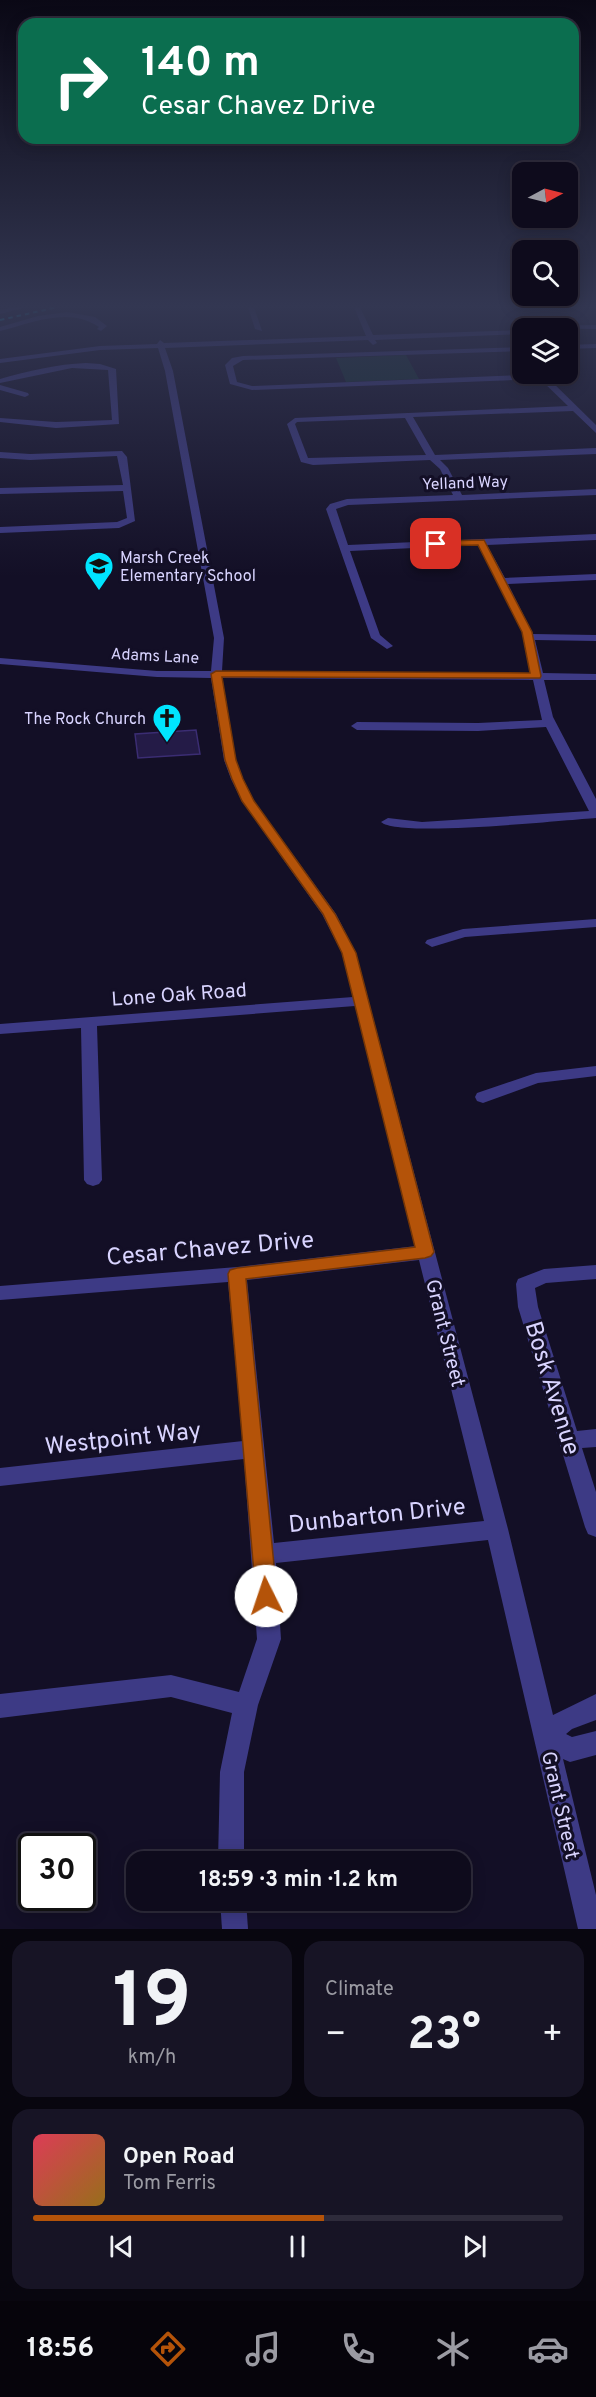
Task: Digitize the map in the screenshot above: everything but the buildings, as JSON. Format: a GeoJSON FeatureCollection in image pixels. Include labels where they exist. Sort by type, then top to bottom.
{"type":"FeatureCollection","features":[{"type":"Feature","properties":{"kind":"street"},"geometry":{"type":"LineString","coordinates":[[0,420],[56,425],[116,422],[114,397]]}},
{"type":"Feature","properties":{"kind":"street","name":"Grant Street"},"geometry":{"type":"LineString","coordinates":[[175,397],[219,638],[216,674],[230,760],[248,801],[329,914],[349,953],[497,1529],[591,1929]]}},
{"type":"Feature","properties":{"kind":"street"},"geometry":{"type":"LineString","coordinates":[[561,397],[586,416],[596,430]]}},
{"type":"Feature","properties":{"kind":"street"},"geometry":{"type":"LineString","coordinates":[[574,408],[295,420],[291,424],[305,461],[596,451]]}},
{"type":"Feature","properties":{"kind":"street"},"geometry":{"type":"LineString","coordinates":[[407,415],[432,457],[444,468],[459,498]]}},
{"type":"Feature","properties":{"kind":"street"},"geometry":{"type":"LineString","coordinates":[[0,455],[50,457],[119,453],[123,457],[132,519],[119,525],[0,530]]}},
{"type":"Feature","properties":{"kind":"street"},"geometry":{"type":"LineString","coordinates":[[0,491],[127,488]]}},
{"type":"Feature","properties":{"kind":"street","name":"Yelland Way"},"geometry":{"type":"LineString","coordinates":[[345,548],[331,509],[336,504],[596,492]]}},
{"type":"Feature","properties":{"kind":"street"},"geometry":{"type":"LineString","coordinates":[[387,646],[375,636],[345,548],[596,537]]}},
{"type":"Feature","properties":{"kind":"street"},"geometry":{"type":"LineString","coordinates":[[388,822],[422,826],[596,813],[550,723],[536,676],[528,637],[481,542]]}},
{"type":"Feature","properties":{"kind":"street"},"geometry":{"type":"LineString","coordinates":[[502,581],[596,577]]}},
{"type":"Feature","properties":{"kind":"street"},"geometry":{"type":"LineString","coordinates":[[528,637],[596,638]]}},
{"type":"Feature","properties":{"kind":"street","name":"Adams Lane"},"geometry":{"type":"LineString","coordinates":[[0,661],[157,674],[596,677]]}},
{"type":"Feature","properties":{"kind":"street"},"geometry":{"type":"LineString","coordinates":[[357,726],[478,727],[550,723]]}},
{"type":"Feature","properties":{"kind":"street"},"geometry":{"type":"LineString","coordinates":[[432,943],[464,933],[596,923]]}},
{"type":"Feature","properties":{"kind":"street","name":"Lone Oak Road"},"geometry":{"type":"LineString","coordinates":[[0,1029],[361,1001]]}},
{"type":"Feature","properties":{"kind":"street"},"geometry":{"type":"LineString","coordinates":[[88,1022],[93,1180]]}},
{"type":"Feature","properties":{"kind":"street"},"geometry":{"type":"LineString","coordinates":[[483,1097],[536,1078],[596,1071]]}},
{"type":"Feature","properties":{"kind":"street","name":"Cesar Chavez Drive"},"geometry":{"type":"LineString","coordinates":[[0,1293],[237,1274],[425,1252]]}},
{"type":"Feature","properties":{"kind":"street","name":"Bosk Avenue"},"geometry":{"type":"LineString","coordinates":[[596,1272],[544,1276],[525,1284],[528,1307],[596,1527]]}},
{"type":"Feature","properties":{"kind":"street"},"geometry":{"type":"LineString","coordinates":[[231,1851],[232,1772],[246,1705],[269,1639],[264,1554],[237,1274]]}},
{"type":"Feature","properties":{"kind":"street"},"geometry":{"type":"LineString","coordinates":[[569,1441],[596,1438]]}},
{"type":"Feature","properties":{"kind":"street","name":"Westpoint Way"},"geometry":{"type":"LineString","coordinates":[[0,1477],[253,1449]]}},
{"type":"Feature","properties":{"kind":"street","name":"Dunbarton Drive"},"geometry":{"type":"LineString","coordinates":[[264,1554],[497,1529]]}},
{"type":"Feature","properties":{"kind":"street"},"geometry":{"type":"LineString","coordinates":[[0,1706],[171,1686],[246,1705]]}},
{"type":"Feature","properties":{"kind":"street"},"geometry":{"type":"LineString","coordinates":[[596,1706],[582,1715],[566,1719],[545,1736],[570,1750],[596,1743]]}},
{"type":"Feature","properties":{"kind":"street"},"geometry":{"type":"LineString","coordinates":[[234,1911],[235,1929]]}},
{"type":"Feature","properties":{"kind":"place","name":"Marsh Creek Elementary School"},"geometry":{"type":"Point","coordinates":[99,592]}},
{"type":"Feature","properties":{"kind":"place","name":"The Rock Church"},"geometry":{"type":"Point","coordinates":[167,744]}},
{"type":"Feature","properties":{"kind":"route"},"geometry":{"type":"LineString","coordinates":[[266,1596],[237,1274],[425,1252],[349,953],[329,914],[248,801],[237,779],[230,760],[216,674],[536,676],[527,632],[481,542],[436,544]]}}]}
